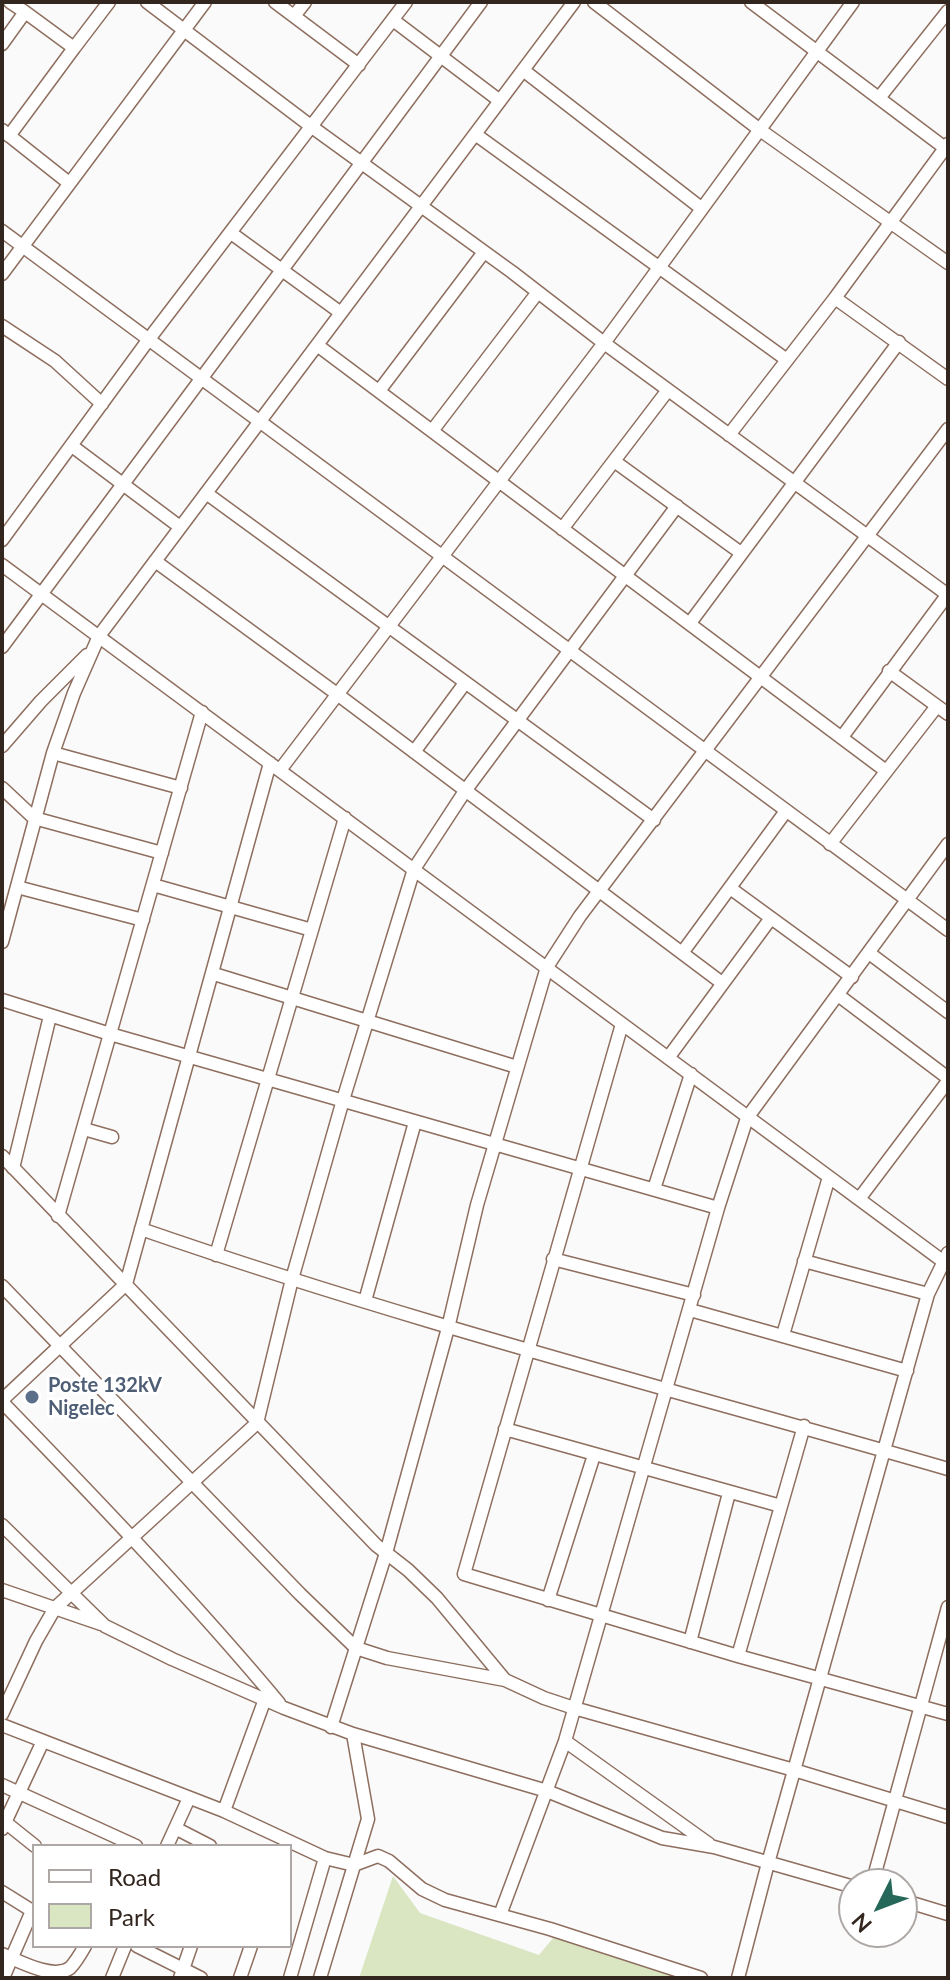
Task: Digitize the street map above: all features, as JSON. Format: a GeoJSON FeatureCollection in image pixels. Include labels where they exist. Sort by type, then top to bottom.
{"type":"FeatureCollection","features":[{"type":"Feature","properties":{"kind":"street"},"geometry":{"type":"LineString","coordinates":[[10,2],[74,48]]}},
{"type":"Feature","properties":{"kind":"street"},"geometry":{"type":"LineString","coordinates":[[69,183],[6,133],[109,2]]}},
{"type":"Feature","properties":{"kind":"street"},"geometry":{"type":"LineString","coordinates":[[147,2],[359,163],[948,595],[842,737]]}},
{"type":"Feature","properties":{"kind":"street"},"geometry":{"type":"LineString","coordinates":[[2,274],[205,2]]}},
{"type":"Feature","properties":{"kind":"street"},"geometry":{"type":"LineString","coordinates":[[275,2],[359,65]]}},
{"type":"Feature","properties":{"kind":"street"},"geometry":{"type":"LineString","coordinates":[[294,16],[305,2]]}},
{"type":"Feature","properties":{"kind":"street"},"geometry":{"type":"LineString","coordinates":[[2,540],[149,339],[406,2]]}},
{"type":"Feature","properties":{"kind":"street"},"geometry":{"type":"LineString","coordinates":[[2,647],[481,2]]}},
{"type":"Feature","properties":{"kind":"street"},"geometry":{"type":"LineString","coordinates":[[2,942],[53,753],[74,693],[99,636],[574,2]]}},
{"type":"Feature","properties":{"kind":"street"},"geometry":{"type":"LineString","coordinates":[[594,2],[760,130],[948,263]]}},
{"type":"Feature","properties":{"kind":"street"},"geometry":{"type":"LineString","coordinates":[[729,435],[835,298],[946,146],[751,2]]}},
{"type":"Feature","properties":{"kind":"street"},"geometry":{"type":"LineString","coordinates":[[284,1708],[224,1637],[2,1401],[126,1284],[275,767],[337,694],[443,557],[660,268],[853,2]]}},
{"type":"Feature","properties":{"kind":"street"},"geometry":{"type":"LineString","coordinates":[[879,98],[948,11]]}},
{"type":"Feature","properties":{"kind":"street"},"geometry":{"type":"LineString","coordinates":[[2,44],[25,12]]}},
{"type":"Feature","properties":{"kind":"street"},"geometry":{"type":"LineString","coordinates":[[393,20],[500,101]]}},
{"type":"Feature","properties":{"kind":"street"},"geometry":{"type":"LineString","coordinates":[[523,70],[701,208]]}},
{"type":"Feature","properties":{"kind":"street"},"geometry":{"type":"LineString","coordinates":[[475,134],[787,360]]}},
{"type":"Feature","properties":{"kind":"street"},"geometry":{"type":"LineString","coordinates":[[2,231],[948,930]]}},
{"type":"Feature","properties":{"kind":"street"},"geometry":{"type":"LineString","coordinates":[[231,233],[341,313]]}},
{"type":"Feature","properties":{"kind":"street"},"geometry":{"type":"LineString","coordinates":[[379,391],[484,252]]}},
{"type":"Feature","properties":{"kind":"street"},"geometry":{"type":"LineString","coordinates":[[432,431],[538,292]]}},
{"type":"Feature","properties":{"kind":"street"},"geometry":{"type":"LineString","coordinates":[[835,298],[948,379]]}},
{"type":"Feature","properties":{"kind":"street"},"geometry":{"type":"LineString","coordinates":[[2,326],[55,361],[102,404]]}},
{"type":"Feature","properties":{"kind":"street"},"geometry":{"type":"LineString","coordinates":[[690,623],[899,342]]}},
{"type":"Feature","properties":{"kind":"street"},"geometry":{"type":"LineString","coordinates":[[317,345],[886,771]]}},
{"type":"Feature","properties":{"kind":"street"},"geometry":{"type":"LineString","coordinates":[[562,529],[668,390]]}},
{"type":"Feature","properties":{"kind":"street"},"geometry":{"type":"LineString","coordinates":[[331,1727],[386,1553],[448,1328],[477,1205],[547,967],[580,916],[948,429]]}},
{"type":"Feature","properties":{"kind":"street"},"geometry":{"type":"LineString","coordinates":[[72,446],[180,527]]}},
{"type":"Feature","properties":{"kind":"street"},"geometry":{"type":"LineString","coordinates":[[614,461],[741,553]]}},
{"type":"Feature","properties":{"kind":"street"},"geometry":{"type":"LineString","coordinates":[[206,493],[654,820]]}},
{"type":"Feature","properties":{"kind":"street"},"geometry":{"type":"LineString","coordinates":[[2,1714],[55,1608],[257,1423],[292,1279],[414,869],[465,791],[677,506]]}},
{"type":"Feature","properties":{"kind":"street"},"geometry":{"type":"LineString","coordinates":[[155,561],[722,983]]}},
{"type":"Feature","properties":{"kind":"street"},"geometry":{"type":"LineString","coordinates":[[2,565],[747,1118],[946,1260],[928,1294],[738,1978]]}},
{"type":"Feature","properties":{"kind":"street"},"geometry":{"type":"LineString","coordinates":[[2,746],[41,701],[93,650]]}},
{"type":"Feature","properties":{"kind":"street"},"geometry":{"type":"LineString","coordinates":[[830,844],[886,771],[943,710],[889,671]]}},
{"type":"Feature","properties":{"kind":"street"},"geometry":{"type":"LineString","coordinates":[[414,752],[465,683]]}},
{"type":"Feature","properties":{"kind":"street"},"geometry":{"type":"LineString","coordinates":[[58,1216],[202,712]]}},
{"type":"Feature","properties":{"kind":"street"},"geometry":{"type":"LineString","coordinates":[[53,753],[181,788]]}},
{"type":"Feature","properties":{"kind":"street"},"geometry":{"type":"LineString","coordinates":[[2,788],[34,818],[162,853]]}},
{"type":"Feature","properties":{"kind":"street"},"geometry":{"type":"LineString","coordinates":[[682,953],[786,811]]}},
{"type":"Feature","properties":{"kind":"street"},"geometry":{"type":"LineString","coordinates":[[216,1255],[345,818]]}},
{"type":"Feature","properties":{"kind":"street"},"geometry":{"type":"LineString","coordinates":[[500,1915],[565,1741],[718,1208],[747,1118],[948,844]]}},
{"type":"Feature","properties":{"kind":"street"},"geometry":{"type":"LineString","coordinates":[[153,885],[312,930]]}},
{"type":"Feature","properties":{"kind":"street"},"geometry":{"type":"LineString","coordinates":[[17,887],[143,920]]}},
{"type":"Feature","properties":{"kind":"street"},"geometry":{"type":"LineString","coordinates":[[730,888],[852,977]]}},
{"type":"Feature","properties":{"kind":"street"},"geometry":{"type":"LineString","coordinates":[[668,1058],[771,918]]}},
{"type":"Feature","properties":{"kind":"street"},"geometry":{"type":"LineString","coordinates":[[869,953],[948,1012]]}},
{"type":"Feature","properties":{"kind":"street"},"geometry":{"type":"LineString","coordinates":[[214,974],[517,1067]]}},
{"type":"Feature","properties":{"kind":"street"},"geometry":{"type":"LineString","coordinates":[[838,995],[948,1079],[859,1199]]}},
{"type":"Feature","properties":{"kind":"street"},"geometry":{"type":"LineString","coordinates":[[2,1000],[110,1034],[718,1208]]}},
{"type":"Feature","properties":{"kind":"street"},"geometry":{"type":"LineString","coordinates":[[13,1168],[50,1016]]}},
{"type":"Feature","properties":{"kind":"street"},"geometry":{"type":"LineString","coordinates":[[622,1024],[464,1574],[738,1656],[948,1714]]}},
{"type":"Feature","properties":{"kind":"street"},"geometry":{"type":"LineString","coordinates":[[654,1189],[691,1074]]}},
{"type":"Feature","properties":{"kind":"street"},"geometry":{"type":"LineString","coordinates":[[365,1301],[415,1122]]}},
{"type":"Feature","properties":{"kind":"street"},"geometry":{"type":"LineString","coordinates":[[84,1129],[112,1137]]}},
{"type":"Feature","properties":{"kind":"street"},"geometry":{"type":"LineString","coordinates":[[2,1156],[257,1423],[386,1553],[437,1598],[505,1680]]}},
{"type":"Feature","properties":{"kind":"street"},"geometry":{"type":"LineString","coordinates":[[783,1335],[829,1177]]}},
{"type":"Feature","properties":{"kind":"street"},"geometry":{"type":"LineString","coordinates":[[141,1229],[448,1328],[948,1469]]}},
{"type":"Feature","properties":{"kind":"street"},"geometry":{"type":"LineString","coordinates":[[553,1259],[694,1295]]}},
{"type":"Feature","properties":{"kind":"street"},"geometry":{"type":"LineString","coordinates":[[804,1261],[928,1294]]}},
{"type":"Feature","properties":{"kind":"street"},"geometry":{"type":"LineString","coordinates":[[2,1286],[356,1648],[387,1658],[505,1680],[574,1708],[948,1817]]}},
{"type":"Feature","properties":{"kind":"street"},"geometry":{"type":"LineString","coordinates":[[690,1310],[907,1371]]}},
{"type":"Feature","properties":{"kind":"street"},"geometry":{"type":"LineString","coordinates":[[738,1656],[804,1426]]}},
{"type":"Feature","properties":{"kind":"street"},"geometry":{"type":"LineString","coordinates":[[505,1429],[781,1506]]}},
{"type":"Feature","properties":{"kind":"street"},"geometry":{"type":"LineString","coordinates":[[548,1600],[594,1455]]}},
{"type":"Feature","properties":{"kind":"street"},"geometry":{"type":"LineString","coordinates":[[690,1642],[729,1493]]}},
{"type":"Feature","properties":{"kind":"street"},"geometry":{"type":"LineString","coordinates":[[2,1525],[105,1626]]}},
{"type":"Feature","properties":{"kind":"street"},"geometry":{"type":"LineString","coordinates":[[2,1590],[105,1626],[172,1659],[331,1727],[547,1791],[644,1832],[679,1842],[714,1847],[838,1883]]}},
{"type":"Feature","properties":{"kind":"street"},"geometry":{"type":"LineString","coordinates":[[876,1868],[948,1607]]}},
{"type":"Feature","properties":{"kind":"street"},"geometry":{"type":"LineString","coordinates":[[224,1811],[265,1699]]}},
{"type":"Feature","properties":{"kind":"street"},"geometry":{"type":"LineString","coordinates":[[2,1725],[224,1811],[273,1840]]}},
{"type":"Feature","properties":{"kind":"street"},"geometry":{"type":"LineString","coordinates":[[320,1978],[368,1819],[353,1734]]}},
{"type":"Feature","properties":{"kind":"street"},"geometry":{"type":"LineString","coordinates":[[32,1844],[4,1826],[43,1741]]}},
{"type":"Feature","properties":{"kind":"street"},"geometry":{"type":"LineString","coordinates":[[565,1741],[714,1847]]}},
{"type":"Feature","properties":{"kind":"street"},"geometry":{"type":"LineString","coordinates":[[2,1785],[132,1844]]}},
{"type":"Feature","properties":{"kind":"street"},"geometry":{"type":"LineString","coordinates":[[168,1844],[189,1798]]}},
{"type":"Feature","properties":{"kind":"street"},"geometry":{"type":"LineString","coordinates":[[177,1829],[206,1844]]}},
{"type":"Feature","properties":{"kind":"street"},"geometry":{"type":"LineString","coordinates":[[292,1847],[354,1865],[371,1856],[378,1856],[432,1894],[701,1978]]}},
{"type":"Feature","properties":{"kind":"street"},"geometry":{"type":"LineString","coordinates":[[290,1978],[325,1858]]}},
{"type":"Feature","properties":{"kind":"street"},"geometry":{"type":"LineString","coordinates":[[2,1892],[32,1911]]}},
{"type":"Feature","properties":{"kind":"street"},"geometry":{"type":"LineString","coordinates":[[918,1905],[948,1914]]}},
{"type":"Feature","properties":{"kind":"street"},"geometry":{"type":"LineString","coordinates":[[3,1978],[6,1956],[32,1914]]}},
{"type":"Feature","properties":{"kind":"street"},"geometry":{"type":"LineString","coordinates":[[6,1956],[43,1972],[56,1974],[71,1967],[84,1948]]}},
{"type":"Feature","properties":{"kind":"street"},"geometry":{"type":"LineString","coordinates":[[112,1978],[124,1948]]}},
{"type":"Feature","properties":{"kind":"street"},"geometry":{"type":"LineString","coordinates":[[140,1948],[182,1974],[201,1978]]}},
{"type":"Feature","properties":{"kind":"street"},"geometry":{"type":"LineString","coordinates":[[182,1974],[190,1948]]}},
{"type":"Feature","properties":{"kind":"street"},"geometry":{"type":"LineString","coordinates":[[240,1978],[250,1948]]}},
{"type":"Feature","properties":{"kind":"green space"},"geometry":{"type":"Polygon","coordinates":[[[393,1876],[420,1913],[539,1955],[558,1932],[685,1978],[359,1978],[393,1876]]]}},
{"type":"Feature","properties":{"kind":"place","name":"Poste 132kV Nigelec"},"geometry":{"type":"Point","coordinates":[32,1397]}}]}
